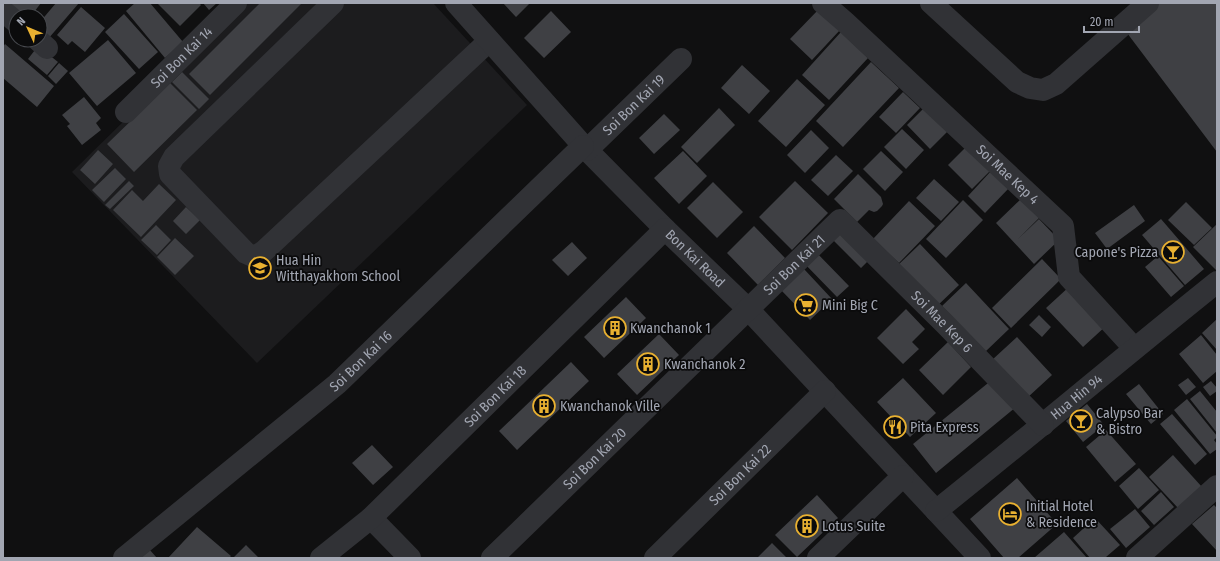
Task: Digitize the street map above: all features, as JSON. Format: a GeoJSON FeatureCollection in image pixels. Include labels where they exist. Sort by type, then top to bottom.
{"type":"FeatureCollection","features":[{"type":"Feature","properties":{"kind":"street","name":"Soi Bon Kai 14"},"geometry":{"type":"LineString","coordinates":[[126,112],[236,3]]}},
{"type":"Feature","properties":{"kind":"street"},"geometry":{"type":"LineString","coordinates":[[333,3],[174,156],[168,166],[170,174],[246,253],[255,257],[264,251],[489,41]]}},
{"type":"Feature","properties":{"kind":"street","name":"Bon Kai Road"},"geometry":{"type":"LineString","coordinates":[[456,3],[585,148],[665,229],[748,309],[980,558]]}},
{"type":"Feature","properties":{"kind":"street","name":"Soi Mae Kep 4"},"geometry":{"type":"LineString","coordinates":[[823,3],[1063,226],[1069,277],[1134,348]]}},
{"type":"Feature","properties":{"kind":"street"},"geometry":{"type":"LineString","coordinates":[[931,3],[1017,82],[1030,88],[1043,90],[1056,84],[1148,3]]}},
{"type":"Feature","properties":{"kind":"street","name":"Soi Bon Kai 19"},"geometry":{"type":"LineString","coordinates":[[585,148],[681,59]]}},
{"type":"Feature","properties":{"kind":"street","name":"Soi Bon Kai 16"},"geometry":{"type":"LineString","coordinates":[[124,558],[338,384],[585,148]]}},
{"type":"Feature","properties":{"kind":"street","name":"Soi Bon Kai 21"},"geometry":{"type":"LineString","coordinates":[[748,309],[840,220]]}},
{"type":"Feature","properties":{"kind":"street","name":"Soi Mae Kep 6"},"geometry":{"type":"LineString","coordinates":[[840,220],[945,324],[1043,425]]}},
{"type":"Feature","properties":{"kind":"street","name":"Soi Bon Kai 18"},"geometry":{"type":"LineString","coordinates":[[321,558],[371,518],[665,229]]}},
{"type":"Feature","properties":{"kind":"street","name":"Hua Hin 94"},"geometry":{"type":"LineString","coordinates":[[936,511],[1043,425],[1134,348],[1217,282]]}},
{"type":"Feature","properties":{"kind":"street","name":"Soi Bon Kai 20"},"geometry":{"type":"LineString","coordinates":[[492,558],[748,309]]}},
{"type":"Feature","properties":{"kind":"street","name":"Soi Bon Kai 22"},"geometry":{"type":"LineString","coordinates":[[655,558],[825,391]]}},
{"type":"Feature","properties":{"kind":"street"},"geometry":{"type":"LineString","coordinates":[[818,558],[903,476]]}},
{"type":"Feature","properties":{"kind":"street"},"geometry":{"type":"LineString","coordinates":[[1137,558],[1217,486]]}},
{"type":"Feature","properties":{"kind":"street"},"geometry":{"type":"LineString","coordinates":[[371,518],[410,558]]}},
{"type":"Feature","properties":{"kind":"shaded area","name":"Hua Hin Witthayakhom School"},"geometry":{"type":"Polygon","coordinates":[[[244,3],[433,3],[527,105],[257,363],[72,172],[244,3]]]}},
{"type":"Feature","properties":{"kind":"building"},"geometry":{"type":"Polygon","coordinates":[[[41,3],[37,8],[14,8],[9,4],[41,3]]]}},
{"type":"Feature","properties":{"kind":"building"},"geometry":{"type":"Polygon","coordinates":[[[56,3],[79,3],[48,39],[48,12],[56,3]]]}},
{"type":"Feature","properties":{"kind":"building"},"geometry":{"type":"Polygon","coordinates":[[[135,3],[150,3],[183,42],[165,58],[126,11],[135,3]]]}},
{"type":"Feature","properties":{"kind":"building"},"geometry":{"type":"Polygon","coordinates":[[[157,3],[199,3],[201,5],[180,26],[157,3]]]}},
{"type":"Feature","properties":{"kind":"building"},"geometry":{"type":"Polygon","coordinates":[[[203,3],[217,3],[209,10],[203,3]]]}},
{"type":"Feature","properties":{"kind":"building"},"geometry":{"type":"Polygon","coordinates":[[[260,3],[302,3],[210,95],[189,74],[260,3]]]}},
{"type":"Feature","properties":{"kind":"building"},"geometry":{"type":"Polygon","coordinates":[[[503,3],[530,3],[516,17],[503,3]]]}},
{"type":"Feature","properties":{"kind":"building"},"geometry":{"type":"Polygon","coordinates":[[[1158,3],[1217,3],[1217,152],[1124,29],[1158,3]]]}},
{"type":"Feature","properties":{"kind":"building"},"geometry":{"type":"Polygon","coordinates":[[[81,7],[105,28],[85,52],[72,41],[68,45],[57,35],[81,7]]]}},
{"type":"Feature","properties":{"kind":"building"},"geometry":{"type":"Polygon","coordinates":[[[819,9],[840,30],[812,60],[790,39],[819,9]]]}},
{"type":"Feature","properties":{"kind":"building"},"geometry":{"type":"Polygon","coordinates":[[[551,11],[571,32],[544,58],[524,38],[551,11]]]}},
{"type":"Feature","properties":{"kind":"building"},"geometry":{"type":"Polygon","coordinates":[[[124,14],[158,52],[139,69],[105,32],[124,14]]]}},
{"type":"Feature","properties":{"kind":"building"},"geometry":{"type":"Polygon","coordinates":[[[841,32],[868,58],[829,100],[802,75],[841,32]]]}},
{"type":"Feature","properties":{"kind":"building"},"geometry":{"type":"Polygon","coordinates":[[[108,40],[136,73],[97,106],[69,73],[108,40]]]}},
{"type":"Feature","properties":{"kind":"building"},"geometry":{"type":"Polygon","coordinates":[[[5,44],[54,86],[37,107],[3,78],[3,47],[5,44]]]}},
{"type":"Feature","properties":{"kind":"building"},"geometry":{"type":"Polygon","coordinates":[[[36,48],[40,48],[58,62],[47,75],[28,59],[36,48]]]}},
{"type":"Feature","properties":{"kind":"building"},"geometry":{"type":"Polygon","coordinates":[[[871,62],[899,88],[843,147],[816,121],[871,62]]]}},
{"type":"Feature","properties":{"kind":"building"},"geometry":{"type":"Polygon","coordinates":[[[59,63],[68,71],[56,84],[48,76],[59,63]]]}},
{"type":"Feature","properties":{"kind":"building"},"geometry":{"type":"Polygon","coordinates":[[[742,65],[770,91],[749,114],[721,88],[742,65]]]}},
{"type":"Feature","properties":{"kind":"building"},"geometry":{"type":"Polygon","coordinates":[[[182,72],[209,99],[199,109],[172,82],[182,72]]]}},
{"type":"Feature","properties":{"kind":"building"},"geometry":{"type":"Polygon","coordinates":[[[797,79],[825,105],[786,147],[758,121],[797,79]]]}},
{"type":"Feature","properties":{"kind":"building"},"geometry":{"type":"Polygon","coordinates":[[[170,83],[197,110],[134,172],[107,144],[170,83]]]}},
{"type":"Feature","properties":{"kind":"building"},"geometry":{"type":"Polygon","coordinates":[[[903,92],[920,108],[896,133],[879,117],[903,92]]]}},
{"type":"Feature","properties":{"kind":"building"},"geometry":{"type":"Polygon","coordinates":[[[84,97],[101,118],[96,123],[101,130],[82,145],[67,126],[70,124],[62,115],[84,97]]]}},
{"type":"Feature","properties":{"kind":"building"},"geometry":{"type":"Polygon","coordinates":[[[925,107],[948,131],[930,149],[907,125],[925,107]]]}},
{"type":"Feature","properties":{"kind":"building"},"geometry":{"type":"Polygon","coordinates":[[[719,108],[735,125],[697,163],[681,147],[719,108]]]}},
{"type":"Feature","properties":{"kind":"building"},"geometry":{"type":"Polygon","coordinates":[[[664,114],[680,130],[654,154],[639,138],[664,114]]]}},
{"type":"Feature","properties":{"kind":"building"},"geometry":{"type":"Polygon","coordinates":[[[902,129],[924,150],[906,169],[884,147],[902,129]]]}},
{"type":"Feature","properties":{"kind":"building"},"geometry":{"type":"Polygon","coordinates":[[[811,130],[829,148],[805,173],[787,155],[811,130]]]}},
{"type":"Feature","properties":{"kind":"building"},"geometry":{"type":"Polygon","coordinates":[[[966,147],[990,171],[972,189],[948,165],[966,147]]]}},
{"type":"Feature","properties":{"kind":"building"},"geometry":{"type":"Polygon","coordinates":[[[98,150],[113,164],[95,184],[80,170],[98,150]]]}},
{"type":"Feature","properties":{"kind":"building"},"geometry":{"type":"Polygon","coordinates":[[[683,151],[707,176],[679,204],[654,178],[683,151]]]}},
{"type":"Feature","properties":{"kind":"building"},"geometry":{"type":"Polygon","coordinates":[[[881,151],[903,172],[885,191],[863,169],[881,151]]]}},
{"type":"Feature","properties":{"kind":"building"},"geometry":{"type":"Polygon","coordinates":[[[836,155],[853,171],[828,196],[811,180],[836,155]]]}},
{"type":"Feature","properties":{"kind":"building"},"geometry":{"type":"Polygon","coordinates":[[[115,168],[126,179],[104,202],[92,190],[115,168]]]}},
{"type":"Feature","properties":{"kind":"building"},"geometry":{"type":"Polygon","coordinates":[[[991,171],[1009,188],[985,213],[968,196],[991,171]]]}},
{"type":"Feature","properties":{"kind":"building"},"geometry":{"type":"Polygon","coordinates":[[[858,174],[881,197],[883,204],[877,211],[874,212],[869,210],[857,222],[834,199],[858,174]]]}},
{"type":"Feature","properties":{"kind":"building"},"geometry":{"type":"Polygon","coordinates":[[[934,179],[959,202],[941,221],[916,198],[934,179]]]}},
{"type":"Feature","properties":{"kind":"building"},"geometry":{"type":"Polygon","coordinates":[[[129,181],[134,186],[110,209],[105,205],[129,181]]]}},
{"type":"Feature","properties":{"kind":"building"},"geometry":{"type":"Polygon","coordinates":[[[795,181],[828,213],[792,250],[759,217],[795,181]]]}},
{"type":"Feature","properties":{"kind":"building"},"geometry":{"type":"Polygon","coordinates":[[[713,182],[743,212],[717,238],[687,208],[713,182]]]}},
{"type":"Feature","properties":{"kind":"building"},"geometry":{"type":"Polygon","coordinates":[[[159,184],[176,200],[141,237],[113,210],[132,190],[143,201],[159,184]]]}},
{"type":"Feature","properties":{"kind":"building"},"geometry":{"type":"Polygon","coordinates":[[[1022,198],[1041,216],[1018,239],[1039,219],[1059,240],[1034,264],[996,223],[1022,198]]]}},
{"type":"Feature","properties":{"kind":"building"},"geometry":{"type":"Polygon","coordinates":[[[963,200],[983,220],[946,258],[926,239],[963,200]]]}},
{"type":"Feature","properties":{"kind":"building"},"geometry":{"type":"Polygon","coordinates":[[[909,201],[935,226],[899,263],[873,239],[909,201]]]}},
{"type":"Feature","properties":{"kind":"building"},"geometry":{"type":"Polygon","coordinates":[[[1186,202],[1212,228],[1194,245],[1168,220],[1186,202]]]}},
{"type":"Feature","properties":{"kind":"building"},"geometry":{"type":"Polygon","coordinates":[[[1134,205],[1145,221],[1107,249],[1095,233],[1134,205]]]}},
{"type":"Feature","properties":{"kind":"building"},"geometry":{"type":"Polygon","coordinates":[[[186,207],[200,220],[186,234],[173,221],[186,207]]]}},
{"type":"Feature","properties":{"kind":"building","name":"Capone's Pizza"},"geometry":{"type":"Polygon","coordinates":[[[1161,219],[1204,269],[1185,285],[1142,235],[1161,219]]]}},
{"type":"Feature","properties":{"kind":"building"},"geometry":{"type":"Polygon","coordinates":[[[1217,224],[1217,269],[1216,270],[1193,247],[1217,224]]]}},
{"type":"Feature","properties":{"kind":"building"},"geometry":{"type":"Polygon","coordinates":[[[156,225],[171,240],[157,255],[141,240],[156,225]]]}},
{"type":"Feature","properties":{"kind":"building"},"geometry":{"type":"Polygon","coordinates":[[[754,226],[785,258],[758,285],[727,253],[754,226]]]}},
{"type":"Feature","properties":{"kind":"building"},"geometry":{"type":"Polygon","coordinates":[[[841,229],[871,258],[861,268],[832,239],[841,229]]]}},
{"type":"Feature","properties":{"kind":"building"},"geometry":{"type":"Polygon","coordinates":[[[175,238],[194,256],[175,275],[157,257],[175,238]]]}},
{"type":"Feature","properties":{"kind":"building"},"geometry":{"type":"Polygon","coordinates":[[[572,242],[587,258],[568,276],[552,260],[572,242]]]}},
{"type":"Feature","properties":{"kind":"building"},"geometry":{"type":"Polygon","coordinates":[[[920,244],[959,285],[935,308],[896,267],[920,244]]]}},
{"type":"Feature","properties":{"kind":"building"},"geometry":{"type":"Polygon","coordinates":[[[813,249],[849,286],[837,297],[801,260],[813,249]]]}},
{"type":"Feature","properties":{"kind":"building"},"geometry":{"type":"Polygon","coordinates":[[[1158,256],[1184,286],[1171,297],[1145,267],[1158,256]]]}},
{"type":"Feature","properties":{"kind":"building"},"geometry":{"type":"Polygon","coordinates":[[[1042,259],[1061,279],[1011,328],[992,308],[1042,259]]]}},
{"type":"Feature","properties":{"kind":"building"},"geometry":{"type":"Polygon","coordinates":[[[804,269],[832,299],[810,320],[781,290],[804,269]]]}},
{"type":"Feature","properties":{"kind":"building"},"geometry":{"type":"Polygon","coordinates":[[[966,283],[1009,329],[985,352],[942,306],[966,283]]]}},
{"type":"Feature","properties":{"kind":"building"},"geometry":{"type":"Polygon","coordinates":[[[1070,286],[1107,325],[1083,347],[1046,308],[1070,286]]]}},
{"type":"Feature","properties":{"kind":"building","name":"Kwanchanok 1"},"geometry":{"type":"Polygon","coordinates":[[[626,297],[646,318],[604,358],[584,337],[626,297]]]}},
{"type":"Feature","properties":{"kind":"building"},"geometry":{"type":"Polygon","coordinates":[[[906,309],[925,329],[912,342],[919,349],[903,364],[877,338],[906,309]]]}},
{"type":"Feature","properties":{"kind":"building"},"geometry":{"type":"Polygon","coordinates":[[[1039,315],[1051,327],[1042,337],[1029,325],[1039,315]]]}},
{"type":"Feature","properties":{"kind":"building"},"geometry":{"type":"Polygon","coordinates":[[[1217,319],[1217,350],[1202,333],[1217,319]]]}},
{"type":"Feature","properties":{"kind":"building","name":"Kwanchanok 2"},"geometry":{"type":"Polygon","coordinates":[[[659,334],[679,355],[637,395],[617,374],[659,334]]]}},
{"type":"Feature","properties":{"kind":"building"},"geometry":{"type":"Polygon","coordinates":[[[1201,335],[1217,355],[1217,371],[1203,383],[1179,354],[1201,335]]]}},
{"type":"Feature","properties":{"kind":"building"},"geometry":{"type":"Polygon","coordinates":[[[1017,337],[1052,375],[1027,398],[992,360],[1017,337]]]}},
{"type":"Feature","properties":{"kind":"building"},"geometry":{"type":"Polygon","coordinates":[[[948,342],[971,367],[943,395],[919,370],[948,342]]]}},
{"type":"Feature","properties":{"kind":"building","name":"Kwanchanok Ville"},"geometry":{"type":"Polygon","coordinates":[[[571,362],[589,381],[517,450],[499,431],[571,362]]]}},
{"type":"Feature","properties":{"kind":"building"},"geometry":{"type":"Polygon","coordinates":[[[903,378],[936,413],[910,437],[877,402],[903,378]]]}},
{"type":"Feature","properties":{"kind":"building"},"geometry":{"type":"Polygon","coordinates":[[[1188,378],[1196,387],[1186,395],[1178,385],[1188,378]]]}},
{"type":"Feature","properties":{"kind":"building"},"geometry":{"type":"Polygon","coordinates":[[[993,379],[1016,407],[936,473],[913,444],[993,379]]]}},
{"type":"Feature","properties":{"kind":"building"},"geometry":{"type":"Polygon","coordinates":[[[1211,381],[1217,388],[1217,391],[1210,396],[1203,387],[1211,381]]]}},
{"type":"Feature","properties":{"kind":"building"},"geometry":{"type":"Polygon","coordinates":[[[1139,384],[1163,414],[1151,424],[1126,394],[1139,384]]]}},
{"type":"Feature","properties":{"kind":"building"},"geometry":{"type":"Polygon","coordinates":[[[1200,391],[1217,412],[1217,433],[1190,399],[1200,391]]]}},
{"type":"Feature","properties":{"kind":"building"},"geometry":{"type":"Polygon","coordinates":[[[1187,399],[1217,436],[1214,440],[1217,444],[1217,449],[1210,454],[1174,410],[1187,399]]]}},
{"type":"Feature","properties":{"kind":"building"},"geometry":{"type":"Polygon","coordinates":[[[1087,404],[1104,425],[1083,442],[1066,421],[1087,404]]]}},
{"type":"Feature","properties":{"kind":"building"},"geometry":{"type":"Polygon","coordinates":[[[1172,414],[1207,454],[1195,465],[1160,424],[1172,414]]]}},
{"type":"Feature","properties":{"kind":"building"},"geometry":{"type":"Polygon","coordinates":[[[1106,430],[1136,464],[1115,482],[1086,447],[1106,430]]]}},
{"type":"Feature","properties":{"kind":"building"},"geometry":{"type":"Polygon","coordinates":[[[372,445],[393,467],[373,485],[352,463],[372,445]]]}},
{"type":"Feature","properties":{"kind":"building"},"geometry":{"type":"Polygon","coordinates":[[[1173,455],[1202,487],[1178,508],[1149,477],[1173,455]]]}},
{"type":"Feature","properties":{"kind":"building"},"geometry":{"type":"Polygon","coordinates":[[[1139,468],[1159,490],[1138,509],[1119,486],[1139,468]]]}},
{"type":"Feature","properties":{"kind":"building"},"geometry":{"type":"Polygon","coordinates":[[[1017,478],[1057,524],[1018,558],[1004,558],[970,519],[1017,478]]]}},
{"type":"Feature","properties":{"kind":"building"},"geometry":{"type":"Polygon","coordinates":[[[1161,492],[1174,507],[1154,525],[1141,511],[1161,492]]]}},
{"type":"Feature","properties":{"kind":"building","name":"Lotus Suite"},"geometry":{"type":"Polygon","coordinates":[[[817,495],[838,518],[797,557],[775,535],[817,495]]]}},
{"type":"Feature","properties":{"kind":"building"},"geometry":{"type":"Polygon","coordinates":[[[1214,505],[1217,508],[1217,551],[1192,524],[1214,505]]]}},
{"type":"Feature","properties":{"kind":"building"},"geometry":{"type":"Polygon","coordinates":[[[1135,509],[1150,527],[1126,548],[1110,529],[1135,509]]]}},
{"type":"Feature","properties":{"kind":"building"},"geometry":{"type":"Polygon","coordinates":[[[1095,518],[1120,545],[1106,557],[1107,558],[1090,558],[1073,538],[1095,518]]]}},
{"type":"Feature","properties":{"kind":"building"},"geometry":{"type":"Polygon","coordinates":[[[197,527],[231,556],[229,558],[168,558],[197,527]]]}},
{"type":"Feature","properties":{"kind":"building"},"geometry":{"type":"Polygon","coordinates":[[[1064,532],[1087,558],[1034,558],[1064,532]]]}},
{"type":"Feature","properties":{"kind":"building"},"geometry":{"type":"Polygon","coordinates":[[[772,543],[787,558],[757,558],[772,543]]]}},
{"type":"Feature","properties":{"kind":"building"},"geometry":{"type":"Polygon","coordinates":[[[246,545],[259,558],[233,558],[246,545]]]}},
{"type":"Feature","properties":{"kind":"building"},"geometry":{"type":"Polygon","coordinates":[[[149,549],[157,558],[138,558],[149,549]]]}},
{"type":"Feature","properties":{"kind":"place","name":"Capone's Pizza"},"geometry":{"type":"Point","coordinates":[1173,252]}},
{"type":"Feature","properties":{"kind":"place","name":"Hua Hin Witthayakhom School"},"geometry":{"type":"Point","coordinates":[260,268]}},
{"type":"Feature","properties":{"kind":"place","name":"Mini Big C"},"geometry":{"type":"Point","coordinates":[806,305]}},
{"type":"Feature","properties":{"kind":"place","name":"Kwanchanok 1"},"geometry":{"type":"Point","coordinates":[615,328]}},
{"type":"Feature","properties":{"kind":"place","name":"Kwanchanok 2"},"geometry":{"type":"Point","coordinates":[648,364]}},
{"type":"Feature","properties":{"kind":"place","name":"Kwanchanok Ville"},"geometry":{"type":"Point","coordinates":[544,406]}},
{"type":"Feature","properties":{"kind":"place","name":"Calypso Bar & Bistro"},"geometry":{"type":"Point","coordinates":[1081,421]}},
{"type":"Feature","properties":{"kind":"place","name":"Pita Express"},"geometry":{"type":"Point","coordinates":[895,427]}},
{"type":"Feature","properties":{"kind":"place","name":"Initial Hotel & Residence"},"geometry":{"type":"Point","coordinates":[1010,514]}},
{"type":"Feature","properties":{"kind":"place","name":"Lotus Suite"},"geometry":{"type":"Point","coordinates":[807,526]}}]}
